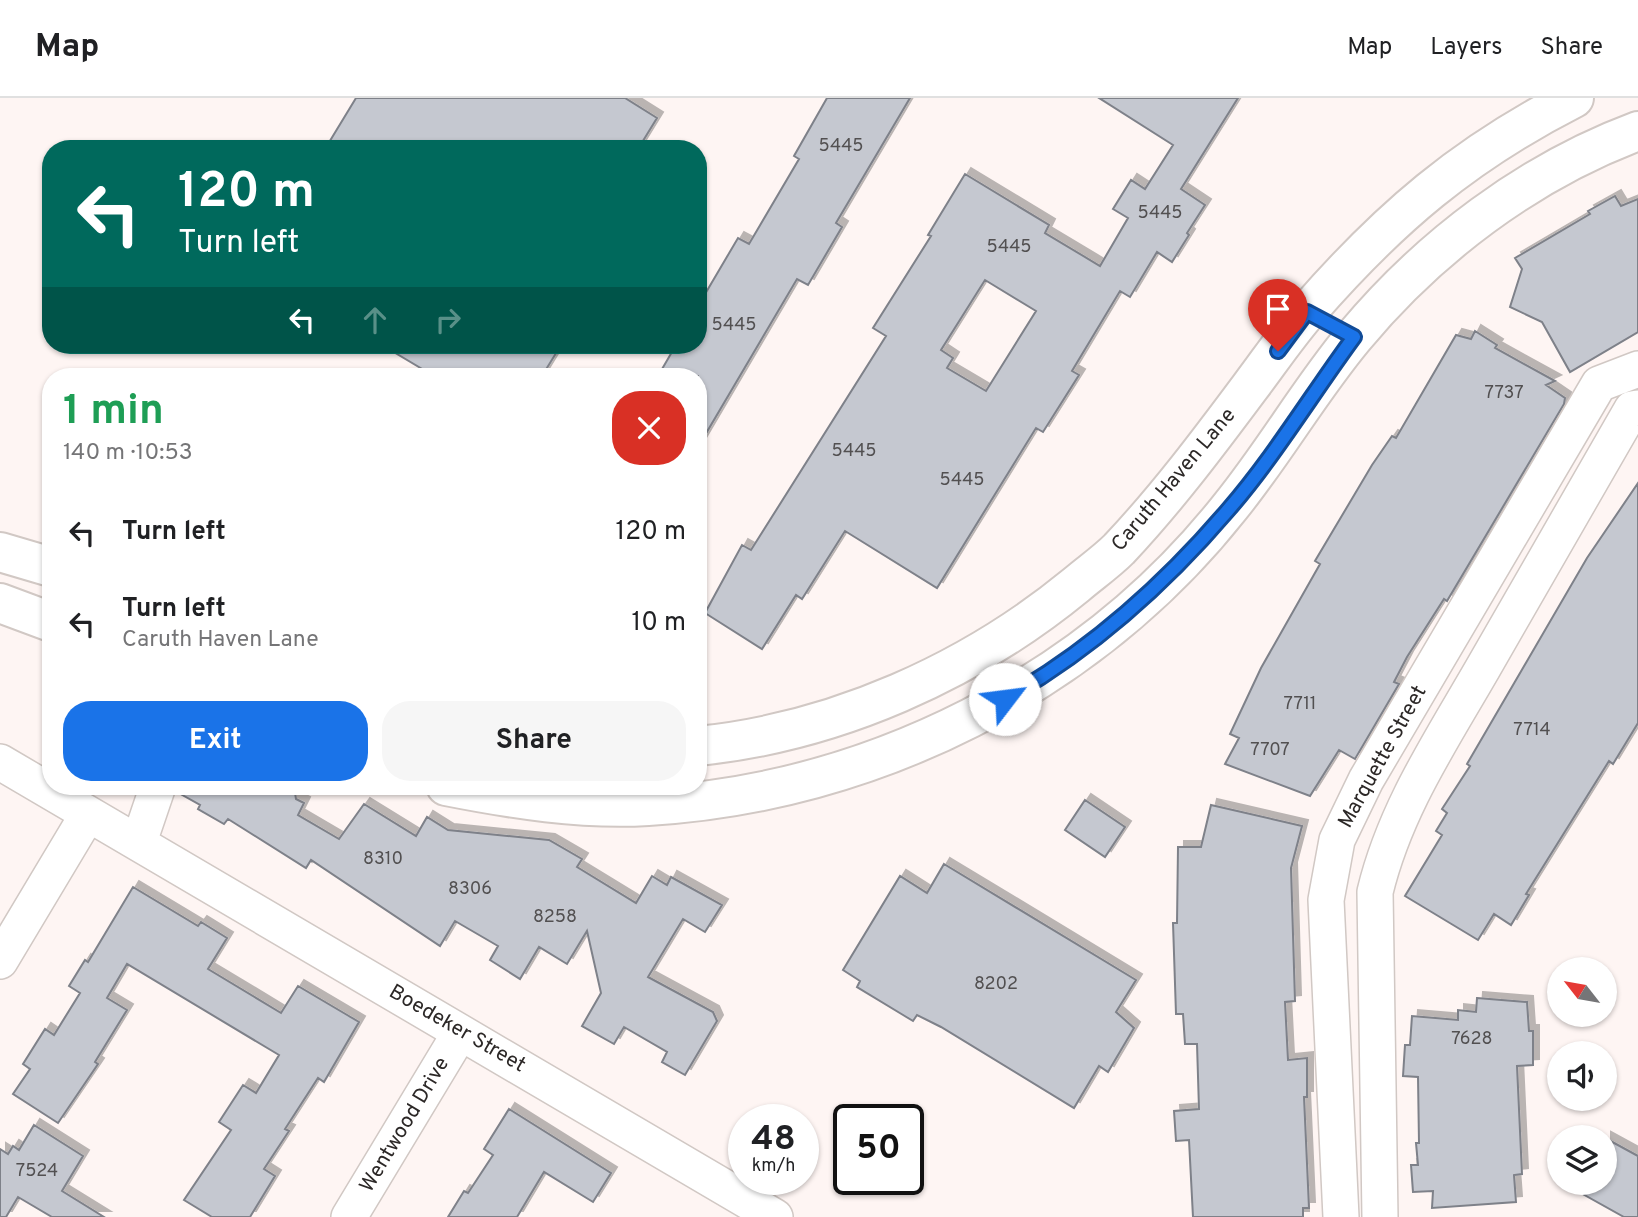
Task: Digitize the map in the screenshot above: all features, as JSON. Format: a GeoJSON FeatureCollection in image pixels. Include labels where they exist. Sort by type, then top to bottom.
{"type":"FeatureCollection","features":[{"type":"Feature","properties":{"kind":"main road","name":"Caruth Haven Lane"},"geometry":{"type":"LineString","coordinates":[[707,744],[786,730],[858,708],[939,675],[1030,622],[1118,550],[1204,449],[1307,312],[1400,213],[1461,164],[1530,120],[1574,98]]}},
{"type":"Feature","properties":{"kind":"main road"},"geometry":{"type":"LineString","coordinates":[[492,795],[570,804],[646,806],[736,796],[804,781],[901,750],[983,712],[1050,674],[1117,623],[1174,570],[1230,508],[1354,337],[1436,250],[1540,177],[1638,131]]}},
{"type":"Feature","properties":{"kind":"main road"},"geometry":{"type":"LineString","coordinates":[[1307,312],[1354,337]]}},
{"type":"Feature","properties":{"kind":"main road"},"geometry":{"type":"LineString","coordinates":[[0,552],[42,564]]}},
{"type":"Feature","properties":{"kind":"main road"},"geometry":{"type":"LineString","coordinates":[[0,604],[42,619]]}},
{"type":"Feature","properties":{"kind":"street","name":"Marquette Street"},"geometry":{"type":"LineString","coordinates":[[1341,1217],[1326,900],[1337,840],[1366,780],[1599,384],[1638,369]]}},
{"type":"Feature","properties":{"kind":"street","name":"Marquette Street"},"geometry":{"type":"LineString","coordinates":[[1380,1217],[1374,979],[1376,892],[1386,848],[1403,808],[1461,705],[1632,409],[1638,408]]}},
{"type":"Feature","properties":{"kind":"street"},"geometry":{"type":"LineString","coordinates":[[1424,682],[1461,705]]}},
{"type":"Feature","properties":{"kind":"street","name":"Boedeker Street"},"geometry":{"type":"LineString","coordinates":[[0,762],[42,787]]}},
{"type":"Feature","properties":{"kind":"street","name":"Boedeker Street"},"geometry":{"type":"LineString","coordinates":[[56,795],[775,1217]]}},
{"type":"Feature","properties":{"kind":"street"},"geometry":{"type":"LineString","coordinates":[[139,842],[155,795]]}},
{"type":"Feature","properties":{"kind":"street"},"geometry":{"type":"LineString","coordinates":[[0,961],[88,814]]}},
{"type":"Feature","properties":{"kind":"street"},"geometry":{"type":"LineString","coordinates":[[1331,982],[1374,979]]}},
{"type":"Feature","properties":{"kind":"street","name":"Wentwood Drive"},"geometry":{"type":"LineString","coordinates":[[349,1217],[460,1032]]}},
{"type":"Feature","properties":{"kind":"building"},"geometry":{"type":"Polygon","coordinates":[[[356,98],[625,98],[657,118],[644,140],[330,140],[356,98]]]}},
{"type":"Feature","properties":{"kind":"building"},"geometry":{"type":"Polygon","coordinates":[[[827,98],[910,98],[836,223],[842,227],[808,285],[797,279],[707,432],[707,368],[663,368],[671,354],[707,354],[707,291],[738,238],[749,244],[799,159],[794,156],[827,98]]]}},
{"type":"Feature","properties":{"kind":"building"},"geometry":{"type":"Polygon","coordinates":[[[1099,98],[1238,98],[1181,189],[1205,205],[1187,233],[1189,235],[1172,262],[1157,252],[1130,297],[1120,291],[1072,371],[1079,375],[1043,432],[1036,428],[937,588],[845,531],[802,599],[796,595],[762,649],[707,614],[707,609],[742,545],[751,550],[886,336],[873,328],[931,236],[928,235],[965,174],[1049,225],[1045,233],[1100,266],[1128,218],[1113,209],[1131,180],[1145,189],[1173,145],[1099,98]],[[985,280],[941,350],[953,358],[947,368],[986,391],[1036,311],[985,280]]]}},
{"type":"Feature","properties":{"kind":"building"},"geometry":{"type":"Polygon","coordinates":[[[1615,196],[1621,206],[1638,199],[1638,332],[1570,372],[1542,322],[1510,307],[1522,269],[1515,258],[1590,214],[1588,211],[1615,196]]]}},
{"type":"Feature","properties":{"kind":"building"},"geometry":{"type":"Polygon","coordinates":[[[1475,331],[1497,345],[1495,348],[1555,381],[1546,385],[1565,398],[1564,404],[1447,601],[1444,599],[1407,657],[1394,682],[1399,684],[1355,759],[1339,750],[1310,796],[1225,764],[1239,738],[1230,734],[1261,668],[1320,564],[1315,561],[1372,465],[1392,436],[1396,438],[1456,335],[1471,339],[1475,331]]]}},
{"type":"Feature","properties":{"kind":"building"},"geometry":{"type":"Polygon","coordinates":[[[397,354],[555,354],[547,368],[421,368],[397,354]]]}},
{"type":"Feature","properties":{"kind":"building"},"geometry":{"type":"Polygon","coordinates":[[[1638,483],[1638,723],[1613,764],[1609,761],[1526,894],[1529,895],[1511,925],[1494,914],[1478,940],[1405,896],[1442,835],[1436,831],[1447,813],[1442,809],[1470,766],[1467,764],[1587,558],[1638,483]]]}},
{"type":"Feature","properties":{"kind":"building"},"geometry":{"type":"Polygon","coordinates":[[[182,795],[295,795],[296,799],[304,803],[298,815],[339,839],[364,804],[416,836],[427,817],[448,830],[549,840],[582,859],[577,867],[636,903],[652,876],[667,885],[671,877],[722,905],[705,932],[683,919],[648,977],[713,1012],[717,1021],[685,1075],[662,1062],[667,1052],[624,1027],[614,1044],[582,1026],[601,993],[587,931],[567,964],[539,947],[520,979],[490,960],[498,946],[455,921],[440,946],[311,860],[306,868],[228,819],[224,824],[198,809],[200,805],[182,795]]]}},
{"type":"Feature","properties":{"kind":"building"},"geometry":{"type":"Polygon","coordinates":[[[1085,800],[1125,827],[1105,857],[1065,830],[1085,800]]]}},
{"type":"Feature","properties":{"kind":"building"},"geometry":{"type":"Polygon","coordinates":[[[1211,805],[1302,826],[1291,868],[1295,1001],[1285,1002],[1288,1060],[1307,1058],[1307,1097],[1304,1097],[1309,1208],[1303,1208],[1303,1217],[1193,1217],[1189,1140],[1176,1141],[1174,1111],[1199,1109],[1197,1044],[1185,1044],[1183,1014],[1176,1014],[1173,923],[1177,923],[1178,847],[1201,847],[1211,805]]]}},
{"type":"Feature","properties":{"kind":"building"},"geometry":{"type":"Polygon","coordinates":[[[944,864],[1136,980],[1116,1012],[1134,1028],[1108,1072],[1099,1066],[1074,1108],[941,1027],[917,1015],[913,1021],[857,987],[860,981],[843,970],[900,876],[927,893],[944,864]]]}},
{"type":"Feature","properties":{"kind":"building"},"geometry":{"type":"Polygon","coordinates":[[[133,887],[198,926],[201,922],[227,938],[208,969],[281,1013],[298,986],[359,1022],[324,1082],[318,1078],[285,1129],[289,1131],[264,1169],[275,1176],[250,1217],[212,1217],[184,1200],[231,1130],[219,1122],[243,1085],[256,1093],[279,1055],[127,964],[107,998],[127,1010],[95,1062],[98,1064],[58,1123],[13,1094],[30,1069],[23,1064],[45,1029],[54,1035],[80,993],[69,986],[85,960],[88,962],[133,887]]]}},
{"type":"Feature","properties":{"kind":"building"},"geometry":{"type":"Polygon","coordinates":[[[1477,998],[1527,1002],[1529,1031],[1533,1031],[1533,1065],[1517,1066],[1522,1174],[1514,1175],[1516,1202],[1432,1208],[1433,1191],[1413,1192],[1411,1165],[1418,1165],[1416,1143],[1419,1143],[1418,1077],[1403,1076],[1405,1045],[1410,1045],[1412,1016],[1458,1020],[1458,1010],[1476,1012],[1477,998]]]}},
{"type":"Feature","properties":{"kind":"building"},"geometry":{"type":"Polygon","coordinates":[[[509,1109],[611,1173],[593,1202],[544,1172],[517,1217],[448,1217],[464,1191],[468,1193],[493,1155],[484,1149],[509,1109]]]}},
{"type":"Feature","properties":{"kind":"building"},"geometry":{"type":"Polygon","coordinates":[[[34,1125],[83,1156],[62,1191],[104,1217],[52,1217],[18,1197],[6,1217],[0,1217],[0,1149],[8,1154],[13,1146],[19,1150],[34,1125]]]}},
{"type":"Feature","properties":{"kind":"building"},"geometry":{"type":"Polygon","coordinates":[[[1617,1145],[1638,1156],[1638,1217],[1624,1217],[1585,1195],[1617,1195],[1617,1145]]]}},
{"type":"Feature","properties":{"kind":"route"},"geometry":{"type":"LineString","coordinates":[[1005,699],[1050,674],[1117,623],[1174,570],[1230,508],[1354,337],[1307,312],[1278,351]]}}]}
